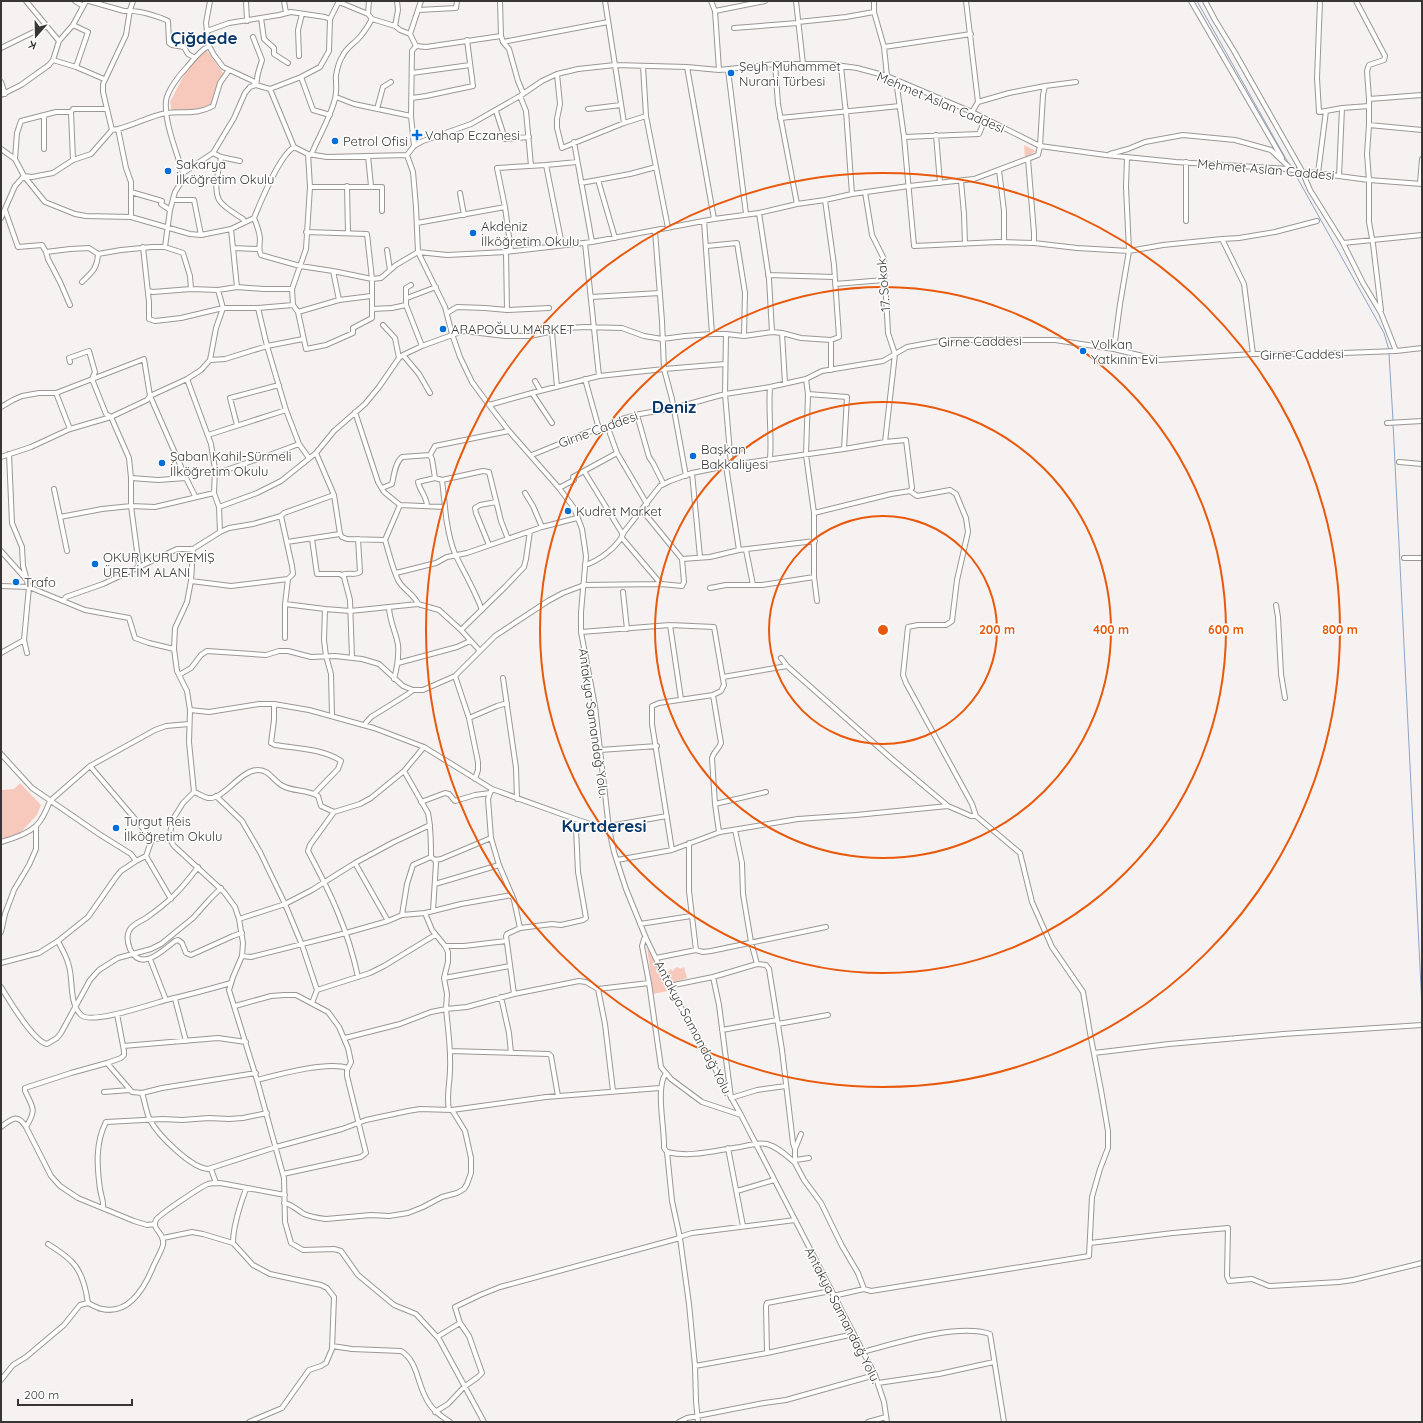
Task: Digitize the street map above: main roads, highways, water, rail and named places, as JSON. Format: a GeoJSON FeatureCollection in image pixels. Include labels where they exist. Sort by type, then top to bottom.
{"type":"FeatureCollection","features":[{"type":"Feature","properties":{"kind":"waterway"},"geometry":{"type":"LineString","coordinates":[[1197,1],[1290,166]]}},
{"type":"Feature","properties":{"kind":"waterway"},"geometry":{"type":"LineString","coordinates":[[1294,172],[1384,333],[1389,350]]}},
{"type":"Feature","properties":{"kind":"waterway"},"geometry":{"type":"LineString","coordinates":[[1389,354],[1393,420]]}},
{"type":"Feature","properties":{"kind":"waterway"},"geometry":{"type":"LineString","coordinates":[[1393,423],[1422,1007]]}},
{"type":"Feature","properties":{"kind":"place","name":"Şeyh Muhammet Nurani Türbesi"},"geometry":{"type":"Point","coordinates":[731,73]}},
{"type":"Feature","properties":{"kind":"place","name":"Vahap Eczanesi"},"geometry":{"type":"Point","coordinates":[417,135]}},
{"type":"Feature","properties":{"kind":"place","name":"Petrol Ofisi"},"geometry":{"type":"Point","coordinates":[335,141]}},
{"type":"Feature","properties":{"kind":"place","name":"Sakarya İlköğretim Okulu"},"geometry":{"type":"Point","coordinates":[168,171]}},
{"type":"Feature","properties":{"kind":"place","name":"Akdeniz İlköğretim Okulu"},"geometry":{"type":"Point","coordinates":[473,233]}},
{"type":"Feature","properties":{"kind":"place","name":"ARAPOĞLU MARKET"},"geometry":{"type":"Point","coordinates":[443,329]}},
{"type":"Feature","properties":{"kind":"place","name":"Volkan Yatkının Evi"},"geometry":{"type":"Point","coordinates":[1083,351]}},
{"type":"Feature","properties":{"kind":"place","name":"Başkan Bakkaliyesi"},"geometry":{"type":"Point","coordinates":[693,456]}},
{"type":"Feature","properties":{"kind":"place","name":"Şaban Kahil-Sürmeli İlköğretim Okulu"},"geometry":{"type":"Point","coordinates":[162,463]}},
{"type":"Feature","properties":{"kind":"place","name":"Kudret Market"},"geometry":{"type":"Point","coordinates":[568,511]}},
{"type":"Feature","properties":{"kind":"place","name":"OKUR KURUYEMİŞ ÜRETİM ALANI"},"geometry":{"type":"Point","coordinates":[95,564]}},
{"type":"Feature","properties":{"kind":"place","name":"Trafo"},"geometry":{"type":"Point","coordinates":[16,582]}},
{"type":"Feature","properties":{"kind":"place","name":"Turgut Reis İlköğretim Okulu"},"geometry":{"type":"Point","coordinates":[116,828]}},
{"type":"Feature","properties":{"kind":"district","name":"Çiğdede"},"geometry":{"type":"Point","coordinates":[204,38]}},
{"type":"Feature","properties":{"kind":"district","name":"Deniz"},"geometry":{"type":"Point","coordinates":[674,407]}},
{"type":"Feature","properties":{"kind":"district","name":"Kurtderesi"},"geometry":{"type":"Point","coordinates":[604,826]}}]}
